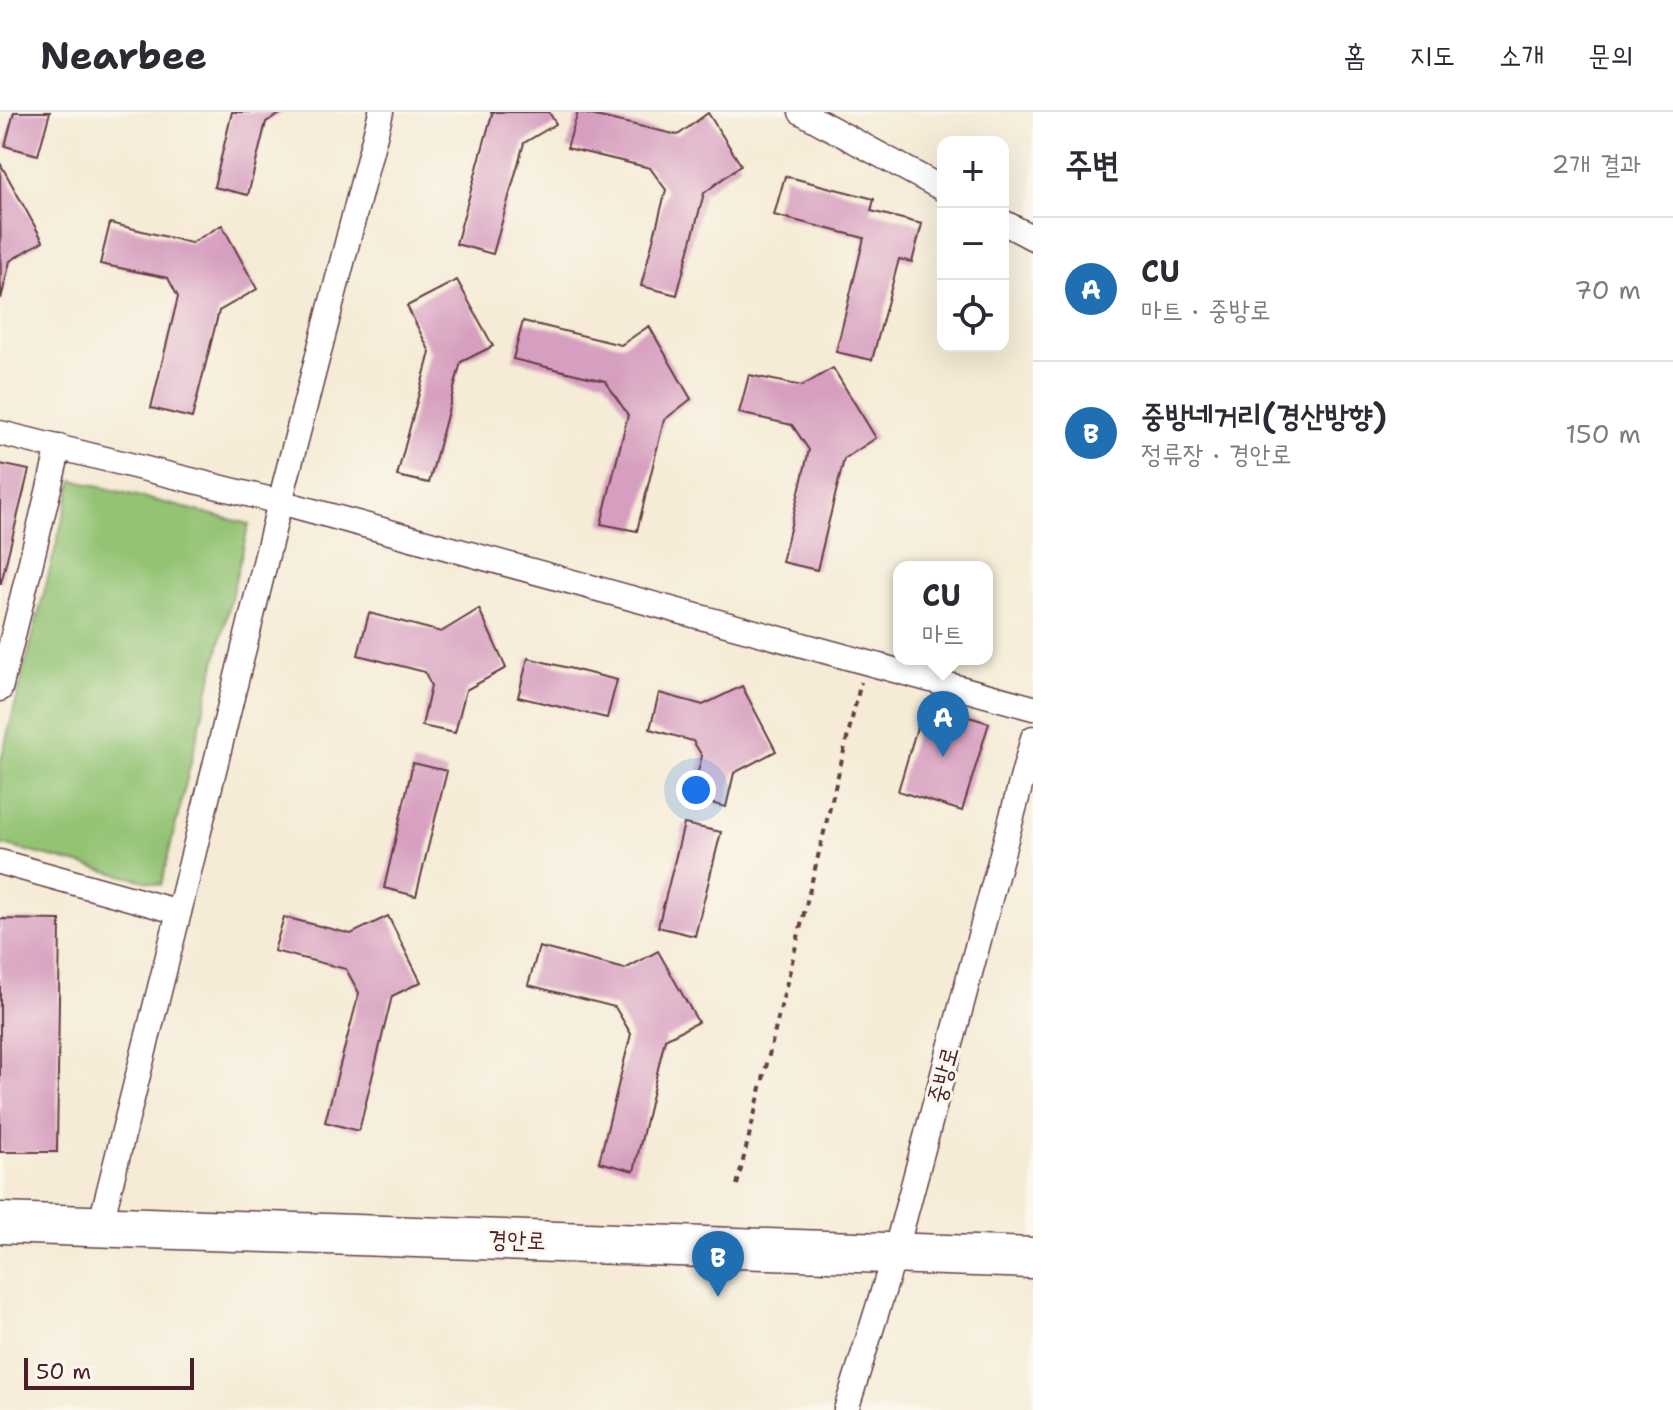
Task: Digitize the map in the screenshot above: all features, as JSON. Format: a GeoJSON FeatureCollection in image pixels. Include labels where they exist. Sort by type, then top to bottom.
{"type":"FeatureCollection","features":[{"type":"Feature","properties":{"kind":"main road","name":"경안로"},"geometry":{"type":"LineString","coordinates":[[0,1223],[1033,1258]]}},
{"type":"Feature","properties":{"kind":"street"},"geometry":{"type":"LineString","coordinates":[[100,1226],[280,502],[381,112]]}},
{"type":"Feature","properties":{"kind":"street"},"geometry":{"type":"LineString","coordinates":[[801,112],[937,186]]}},
{"type":"Feature","properties":{"kind":"street"},"geometry":{"type":"LineString","coordinates":[[1009,225],[1033,238]]}},
{"type":"Feature","properties":{"kind":"street"},"geometry":{"type":"LineString","coordinates":[[0,433],[280,502],[1033,708]]}},
{"type":"Feature","properties":{"kind":"street"},"geometry":{"type":"LineString","coordinates":[[0,689],[59,447]]}},
{"type":"Feature","properties":{"kind":"street","name":"중방로"},"geometry":{"type":"LineString","coordinates":[[846,1410],[895,1253],[1033,738]]}},
{"type":"Feature","properties":{"kind":"street"},"geometry":{"type":"LineString","coordinates":[[0,862],[179,912]]}},
{"type":"Feature","properties":{"kind":"path"},"geometry":{"type":"LineString","coordinates":[[737,1185],[862,681]]}},
{"type":"Feature","properties":{"kind":"green space"},"geometry":{"type":"Polygon","coordinates":[[[73,480],[249,524],[161,885],[0,844],[0,764],[73,480]]]}},
{"type":"Feature","properties":{"kind":"building"},"geometry":{"type":"Polygon","coordinates":[[[14,112],[50,112],[38,155],[5,146],[14,112]]]}},
{"type":"Feature","properties":{"kind":"building"},"geometry":{"type":"Polygon","coordinates":[[[232,112],[284,112],[266,122],[248,195],[214,187],[232,112]]]}},
{"type":"Feature","properties":{"kind":"building"},"geometry":{"type":"Polygon","coordinates":[[[491,112],[549,112],[556,124],[524,143],[493,254],[456,244],[491,112]]]}},
{"type":"Feature","properties":{"kind":"building"},"geometry":{"type":"Polygon","coordinates":[[[578,112],[678,135],[708,113],[741,165],[704,193],[677,295],[641,286],[666,190],[650,168],[567,148],[578,112]]]}},
{"type":"Feature","properties":{"kind":"building"},"geometry":{"type":"Polygon","coordinates":[[[0,163],[43,241],[10,261],[1,299],[0,163]]]}},
{"type":"Feature","properties":{"kind":"building"},"geometry":{"type":"Polygon","coordinates":[[[785,176],[874,199],[871,211],[922,224],[912,262],[899,259],[872,360],[836,352],[864,238],[774,215],[785,176]]]}},
{"type":"Feature","properties":{"kind":"building"},"geometry":{"type":"Polygon","coordinates":[[[110,223],[191,243],[222,225],[257,289],[219,311],[192,418],[151,408],[178,297],[168,278],[100,264],[110,223]]]}},
{"type":"Feature","properties":{"kind":"building"},"geometry":{"type":"Polygon","coordinates":[[[457,280],[493,346],[461,362],[429,483],[397,476],[430,352],[407,306],[457,280]]]}},
{"type":"Feature","properties":{"kind":"building"},"geometry":{"type":"Polygon","coordinates":[[[523,321],[621,345],[649,326],[691,399],[664,420],[637,531],[601,524],[628,415],[605,381],[513,359],[523,321]]]}},
{"type":"Feature","properties":{"kind":"building"},"geometry":{"type":"Polygon","coordinates":[[[833,368],[876,438],[844,459],[817,570],[782,562],[809,450],[792,425],[739,413],[749,375],[802,386],[833,368]]]}},
{"type":"Feature","properties":{"kind":"building"},"geometry":{"type":"Polygon","coordinates":[[[0,464],[29,470],[1,583],[0,583],[0,464]]]}},
{"type":"Feature","properties":{"kind":"building"},"geometry":{"type":"Polygon","coordinates":[[[479,609],[506,668],[466,690],[455,733],[422,726],[431,686],[425,672],[358,655],[369,613],[441,632],[479,609]]]}},
{"type":"Feature","properties":{"kind":"building"},"geometry":{"type":"Polygon","coordinates":[[[528,658],[617,680],[607,718],[518,697],[528,658]]]}},
{"type":"Feature","properties":{"kind":"building"},"geometry":{"type":"Polygon","coordinates":[[[742,686],[776,751],[734,773],[726,807],[691,798],[702,756],[693,741],[650,729],[659,693],[703,705],[742,686]]]}},
{"type":"Feature","properties":{"kind":"building"},"geometry":{"type":"Polygon","coordinates":[[[924,704],[989,723],[962,811],[898,791],[924,704]]]}},
{"type":"Feature","properties":{"kind":"building"},"geometry":{"type":"Polygon","coordinates":[[[413,763],[447,771],[416,896],[384,888],[413,763]]]}},
{"type":"Feature","properties":{"kind":"building"},"geometry":{"type":"Polygon","coordinates":[[[684,824],[721,832],[695,936],[658,927],[684,824]]]}},
{"type":"Feature","properties":{"kind":"building"},"geometry":{"type":"Polygon","coordinates":[[[388,916],[421,982],[392,996],[359,1131],[325,1122],[359,993],[346,969],[274,951],[284,917],[351,934],[388,916]]]}},
{"type":"Feature","properties":{"kind":"building"},"geometry":{"type":"Polygon","coordinates":[[[0,919],[60,920],[57,1152],[0,1152],[0,919]]]}},
{"type":"Feature","properties":{"kind":"building"},"geometry":{"type":"Polygon","coordinates":[[[539,947],[625,969],[658,951],[698,1022],[665,1039],[634,1171],[599,1162],[631,1034],[615,1007],[528,985],[539,947]]]}},
{"type":"Feature","properties":{"kind":"place","name":"CU"},"geometry":{"type":"Point","coordinates":[943,757]}},
{"type":"Feature","properties":{"kind":"place","name":"중방네거리(경산방향)"},"geometry":{"type":"Point","coordinates":[718,1297]}}]}
